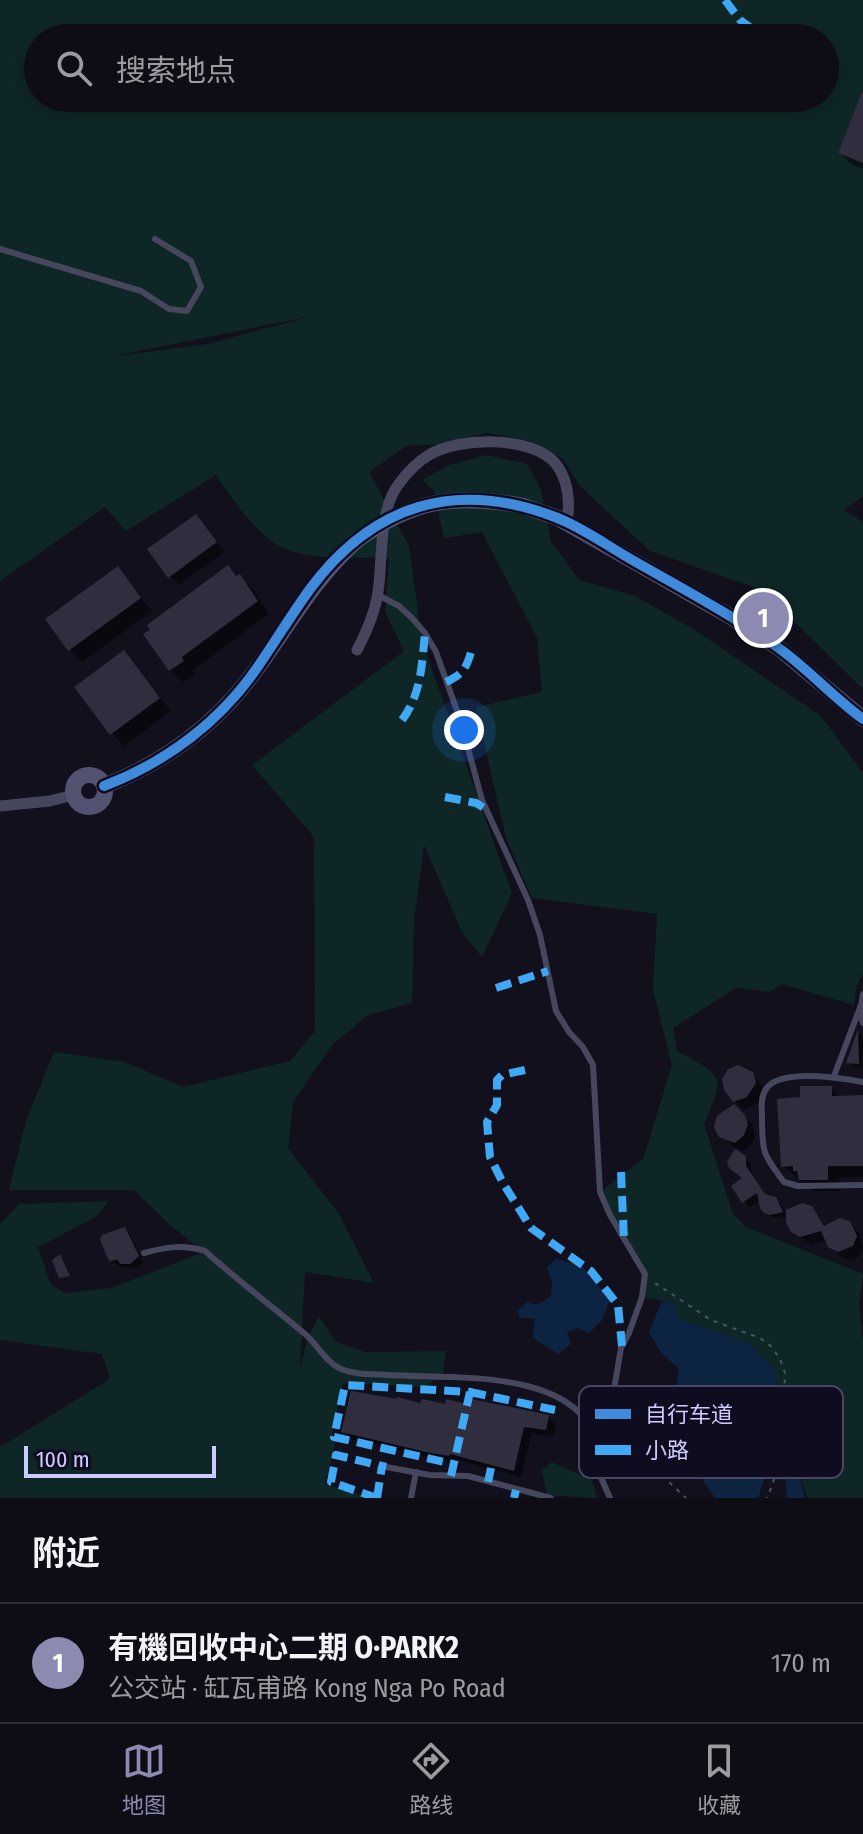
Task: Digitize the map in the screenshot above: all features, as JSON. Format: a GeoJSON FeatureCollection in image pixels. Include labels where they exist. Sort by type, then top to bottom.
{"type":"FeatureCollection","features":[{"type":"Feature","properties":{"kind":"street"},"geometry":{"type":"LineString","coordinates":[[357,650],[373,617],[378,595],[387,511],[392,494],[413,467],[430,454],[482,441],[525,447],[547,456],[565,481],[569,498],[567,523]]}},
{"type":"Feature","properties":{"kind":"street"},"geometry":{"type":"LineString","coordinates":[[0,806],[50,801],[73,795],[75,783],[87,775],[97,777],[104,786],[159,760],[216,716],[258,667],[317,580],[356,541],[399,513],[440,501],[490,500],[523,506],[567,523],[731,617],[780,649],[863,719]]}},
{"type":"Feature","properties":{"kind":"lane"},"geometry":{"type":"LineString","coordinates":[[0,249],[141,291],[169,309],[187,311],[201,287],[191,261],[155,239]]}},
{"type":"Feature","properties":{"kind":"lane"},"geometry":{"type":"LineString","coordinates":[[378,595],[399,606],[412,618],[436,652],[460,719],[482,800],[528,900],[540,935],[556,1011],[593,1065],[600,1192],[645,1274],[639,1307],[621,1348],[614,1386]]}},
{"type":"Feature","properties":{"kind":"lane"},"geometry":{"type":"LineString","coordinates":[[834,1076],[863,994]]}},
{"type":"Feature","properties":{"kind":"lane"},"geometry":{"type":"LineString","coordinates":[[861,1005],[863,1021]]}},
{"type":"Feature","properties":{"kind":"lane"},"geometry":{"type":"LineString","coordinates":[[863,1082],[834,1076],[791,1077],[771,1083],[764,1091],[762,1102],[762,1150],[788,1185],[863,1185]]}},
{"type":"Feature","properties":{"kind":"lane"},"geometry":{"type":"LineString","coordinates":[[144,1253],[177,1246],[205,1251],[308,1337],[336,1367],[350,1373],[486,1379],[523,1385],[551,1394],[579,1412]]}},
{"type":"Feature","properties":{"kind":"lane"},"geometry":{"type":"LineString","coordinates":[[386,1467],[441,1477],[468,1476],[551,1498]]}},
{"type":"Feature","properties":{"kind":"lane"},"geometry":{"type":"LineString","coordinates":[[411,1498],[416,1472]]}},
{"type":"Feature","properties":{"kind":"lane"},"geometry":{"type":"LineString","coordinates":[[601,1478],[610,1498]]}},
{"type":"Feature","properties":{"kind":"path"},"geometry":{"type":"LineString","coordinates":[[645,1274],[711,1320],[760,1338],[772,1347],[785,1373],[785,1386]]}},
{"type":"Feature","properties":{"kind":"path"},"geometry":{"type":"LineString","coordinates":[[665,1478],[686,1498]]}},
{"type":"Feature","properties":{"kind":"path"},"geometry":{"type":"LineString","coordinates":[[767,1498],[774,1478]]}},
{"type":"Feature","properties":{"kind":"green space"},"geometry":{"type":"Polygon","coordinates":[[[0,0],[863,0],[863,90],[838,153],[863,163],[863,496],[844,510],[863,522],[863,689],[776,604],[751,586],[650,551],[581,487],[563,459],[530,441],[487,433],[438,444],[406,446],[369,472],[409,546],[422,642],[512,893],[482,957],[462,932],[424,845],[414,920],[412,1003],[368,1015],[333,1044],[293,1102],[288,1148],[339,1214],[374,1283],[305,1272],[300,1368],[308,1337],[319,1316],[336,1342],[365,1352],[446,1351],[443,1375],[434,1379],[428,1387],[343,1383],[331,1438],[336,1439],[325,1484],[372,1498],[0,1498],[0,1447],[110,1379],[102,1354],[0,1340],[0,1224],[19,1204],[109,1201],[96,1217],[38,1247],[51,1285],[65,1293],[111,1288],[204,1252],[134,1190],[9,1190],[26,1121],[54,1052],[125,1062],[183,1087],[290,1061],[315,1031],[314,837],[252,765],[404,651],[385,612],[389,558],[321,557],[283,548],[255,526],[216,475],[126,531],[105,507],[0,581],[0,0]],[[312,316],[112,357],[208,344],[312,316]]]}},
{"type":"Feature","properties":{"kind":"green space"},"geometry":{"type":"Polygon","coordinates":[[[486,455],[527,464],[541,490],[551,541],[579,580],[635,596],[695,630],[821,716],[863,773],[863,974],[857,984],[854,1005],[781,984],[770,992],[736,988],[673,1028],[677,1051],[704,1066],[716,1078],[716,1095],[704,1124],[733,1214],[746,1227],[863,1274],[859,1303],[863,1341],[863,1498],[807,1498],[800,1478],[843,1478],[843,1386],[776,1386],[776,1371],[751,1345],[678,1319],[674,1303],[642,1297],[645,1274],[600,1192],[643,1159],[672,1065],[653,989],[657,914],[532,898],[506,838],[476,707],[542,692],[537,638],[482,532],[444,538],[434,491],[422,480],[449,465],[486,455]]]}},
{"type":"Feature","properties":{"kind":"green space"},"geometry":{"type":"Polygon","coordinates":[[[552,1462],[579,1474],[579,1478],[592,1480],[597,1498],[547,1495],[542,1470],[552,1462]]]}},
{"type":"Feature","properties":{"kind":"water"},"geometry":{"type":"Polygon","coordinates":[[[556,1259],[582,1266],[610,1300],[602,1320],[589,1333],[578,1328],[567,1332],[571,1344],[558,1354],[533,1338],[535,1318],[520,1318],[517,1311],[527,1302],[537,1305],[551,1296],[552,1282],[547,1268],[556,1259]]]}},
{"type":"Feature","properties":{"kind":"water"},"geometry":{"type":"Polygon","coordinates":[[[662,1301],[675,1303],[679,1319],[751,1345],[776,1371],[776,1386],[676,1386],[679,1369],[661,1353],[649,1332],[662,1301]]]}},
{"type":"Feature","properties":{"kind":"water"},"geometry":{"type":"Polygon","coordinates":[[[701,1478],[765,1478],[758,1498],[715,1498],[701,1478]]]}},
{"type":"Feature","properties":{"kind":"water"},"geometry":{"type":"Polygon","coordinates":[[[765,1478],[800,1478],[805,1498],[787,1498],[785,1480],[765,1478]]]}},
{"type":"Feature","properties":{"kind":"building"},"geometry":{"type":"Polygon","coordinates":[[[863,92],[863,163],[838,153],[863,92]]]}},
{"type":"Feature","properties":{"kind":"building"},"geometry":{"type":"Polygon","coordinates":[[[196,514],[217,542],[168,578],[147,549],[196,514]]]}},
{"type":"Feature","properties":{"kind":"building"},"geometry":{"type":"Polygon","coordinates":[[[228,565],[236,576],[240,574],[258,601],[182,657],[184,661],[169,671],[143,634],[150,630],[147,625],[228,565]]]}},
{"type":"Feature","properties":{"kind":"building"},"geometry":{"type":"Polygon","coordinates":[[[118,566],[141,598],[68,651],[45,619],[118,566]]]}},
{"type":"Feature","properties":{"kind":"building"},"geometry":{"type":"Polygon","coordinates":[[[124,650],[160,698],[110,735],[74,687],[124,650]]]}},
{"type":"Feature","properties":{"kind":"building"},"geometry":{"type":"Polygon","coordinates":[[[858,1029],[859,1064],[846,1063],[851,1049],[858,1029]]]}},
{"type":"Feature","properties":{"kind":"building"},"geometry":{"type":"Polygon","coordinates":[[[738,1065],[753,1072],[756,1083],[747,1097],[733,1102],[724,1090],[722,1079],[728,1069],[738,1065]]]}},
{"type":"Feature","properties":{"kind":"building"},"geometry":{"type":"Polygon","coordinates":[[[800,1086],[832,1086],[832,1096],[863,1095],[863,1166],[828,1166],[828,1180],[799,1180],[793,1166],[781,1167],[777,1099],[800,1097],[800,1086]]]}},
{"type":"Feature","properties":{"kind":"building"},"geometry":{"type":"Polygon","coordinates":[[[734,1104],[745,1115],[748,1125],[744,1135],[735,1143],[719,1137],[714,1127],[717,1116],[734,1104]]]}},
{"type":"Feature","properties":{"kind":"building"},"geometry":{"type":"Polygon","coordinates":[[[735,1149],[746,1156],[746,1166],[765,1194],[776,1197],[783,1212],[764,1213],[757,1193],[742,1203],[731,1186],[742,1178],[729,1168],[727,1162],[735,1149]]]}},
{"type":"Feature","properties":{"kind":"building"},"geometry":{"type":"Polygon","coordinates":[[[802,1203],[812,1206],[824,1226],[839,1218],[850,1221],[857,1236],[853,1246],[838,1252],[828,1247],[821,1231],[800,1237],[791,1232],[786,1222],[786,1210],[802,1203]]]}},
{"type":"Feature","properties":{"kind":"building"},"geometry":{"type":"Polygon","coordinates":[[[125,1227],[139,1256],[130,1264],[109,1261],[100,1240],[102,1235],[125,1227]]]}},
{"type":"Feature","properties":{"kind":"building"},"geometry":{"type":"Polygon","coordinates":[[[60,1254],[70,1276],[59,1278],[52,1260],[60,1254]]]}},
{"type":"Feature","properties":{"kind":"building"},"geometry":{"type":"Polygon","coordinates":[[[351,1391],[420,1403],[422,1399],[445,1404],[446,1399],[470,1405],[471,1399],[549,1415],[546,1430],[524,1427],[514,1471],[450,1454],[426,1452],[341,1432],[351,1391]]]}},
{"type":"Feature","properties":{"kind":"marked path"},"geometry":{"type":"LineString","coordinates":[[725,0],[746,24]]}},
{"type":"Feature","properties":{"kind":"marked path"},"geometry":{"type":"LineString","coordinates":[[402,720],[417,690],[425,633]]}},
{"type":"Feature","properties":{"kind":"marked path"},"geometry":{"type":"LineString","coordinates":[[446,682],[465,668],[473,646]]}},
{"type":"Feature","properties":{"kind":"marked path"},"geometry":{"type":"LineString","coordinates":[[445,797],[476,803],[486,809]]}},
{"type":"Feature","properties":{"kind":"marked path"},"geometry":{"type":"LineString","coordinates":[[496,988],[548,971]]}},
{"type":"Feature","properties":{"kind":"marked path"},"geometry":{"type":"LineString","coordinates":[[525,1070],[502,1075],[497,1080],[497,1105],[487,1122],[490,1157],[531,1228],[591,1271],[618,1305],[622,1346]]}},
{"type":"Feature","properties":{"kind":"marked path"},"geometry":{"type":"LineString","coordinates":[[621,1172],[624,1240]]}},
{"type":"Feature","properties":{"kind":"marked path"},"geometry":{"type":"LineString","coordinates":[[451,1476],[470,1392],[345,1385],[334,1437],[453,1464]]}},
{"type":"Feature","properties":{"kind":"marked path"},"geometry":{"type":"LineString","coordinates":[[470,1392],[555,1410]]}},
{"type":"Feature","properties":{"kind":"marked path"},"geometry":{"type":"LineString","coordinates":[[377,1498],[331,1482],[336,1455],[386,1467]]}},
{"type":"Feature","properties":{"kind":"marked path"},"geometry":{"type":"LineString","coordinates":[[377,1498],[382,1466]]}},
{"type":"Feature","properties":{"kind":"marked path"},"geometry":{"type":"LineString","coordinates":[[488,1482],[491,1468]]}},
{"type":"Feature","properties":{"kind":"marked path"},"geometry":{"type":"LineString","coordinates":[[514,1498],[516,1490]]}},
{"type":"Feature","properties":{"kind":"cycle path"},"geometry":{"type":"LineString","coordinates":[[104,786],[171,752],[210,722],[244,685],[310,589],[335,560],[361,537],[389,519],[419,507],[451,501],[484,500],[519,506],[575,526],[763,637],[863,719]]}},
{"type":"Feature","properties":{"kind":"place","name":"有機回收中心二期 O·PARK2"},"geometry":{"type":"Point","coordinates":[763,618]}}]}
